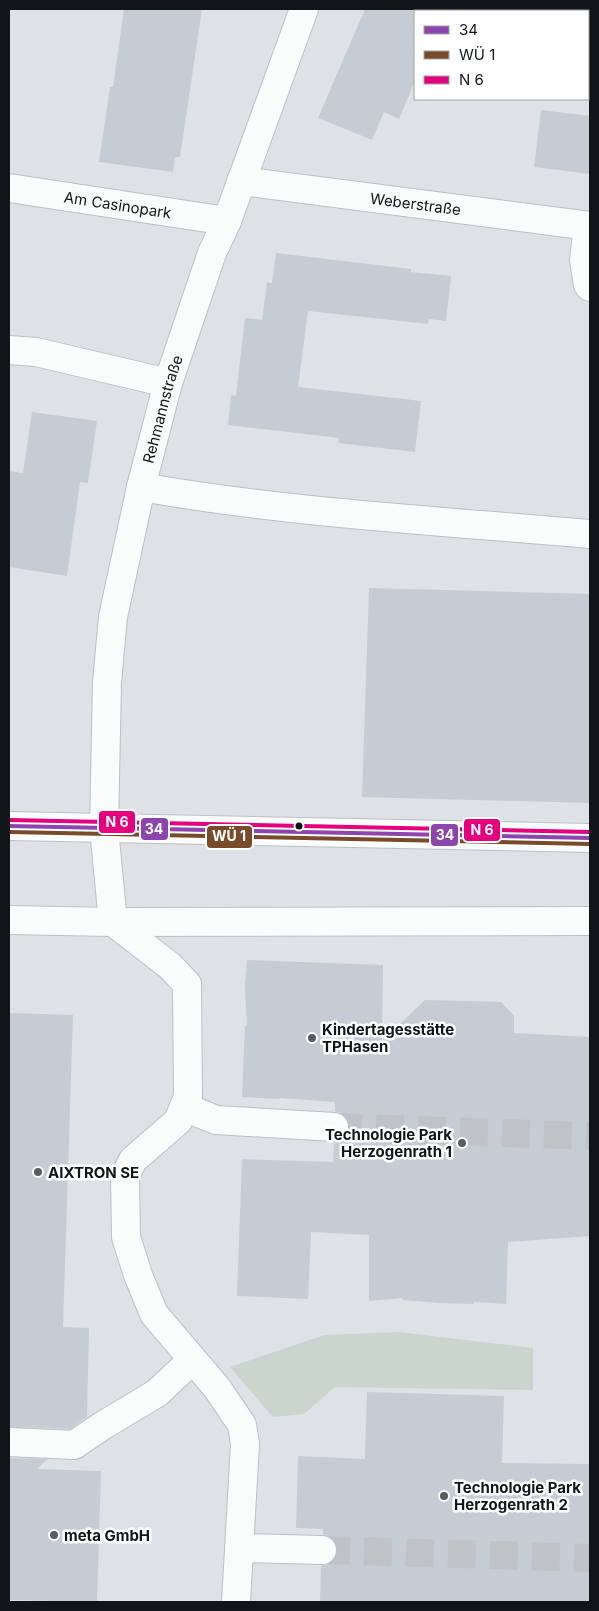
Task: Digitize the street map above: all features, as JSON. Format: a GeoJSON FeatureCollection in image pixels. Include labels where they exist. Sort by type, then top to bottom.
{"type":"FeatureCollection","features":[{"type":"Feature","properties":{"kind":"street","name":"Rehmannstraße"},"geometry":{"type":"LineString","coordinates":[[113,922],[104,829],[107,682],[113,617],[141,487],[168,383],[212,253],[227,221],[304,9]]}},
{"type":"Feature","properties":{"kind":"street","name":"Weberstraße"},"geometry":{"type":"LineString","coordinates":[[241,181],[589,226]]}},
{"type":"Feature","properties":{"kind":"street","name":"Am Casinopark"},"geometry":{"type":"LineString","coordinates":[[9,188],[227,221]]}},
{"type":"Feature","properties":{"kind":"street"},"geometry":{"type":"LineString","coordinates":[[589,226],[584,260],[588,285],[590,287]]}},
{"type":"Feature","properties":{"kind":"street"},"geometry":{"type":"LineString","coordinates":[[9,350],[36,352],[168,383]]}},
{"type":"Feature","properties":{"kind":"street"},"geometry":{"type":"LineString","coordinates":[[141,487],[195,496],[310,509],[590,534]]}},
{"type":"Feature","properties":{"kind":"street"},"geometry":{"type":"LineString","coordinates":[[9,826],[590,838]]}},
{"type":"Feature","properties":{"kind":"street"},"geometry":{"type":"LineString","coordinates":[[9,920],[113,922],[590,922]]}},
{"type":"Feature","properties":{"kind":"street"},"geometry":{"type":"LineString","coordinates":[[113,922],[170,966],[187,984],[188,1097],[178,1121],[133,1160],[125,1176],[126,1237],[138,1276],[154,1314],[217,1388],[242,1425],[245,1444],[236,1602]]}},
{"type":"Feature","properties":{"kind":"street"},"geometry":{"type":"LineString","coordinates":[[184,1107],[216,1120],[334,1127]]}},
{"type":"Feature","properties":{"kind":"street"},"geometry":{"type":"LineString","coordinates":[[9,1442],[74,1445],[157,1393],[192,1360]]}},
{"type":"Feature","properties":{"kind":"street"},"geometry":{"type":"LineString","coordinates":[[239,1548],[322,1550]]}},
{"type":"Feature","properties":{"kind":"shaded area"},"geometry":{"type":"Polygon","coordinates":[[[399,1332],[533,1348],[533,1390],[335,1387],[304,1414],[273,1417],[230,1367],[324,1335],[399,1332]]]}},
{"type":"Feature","properties":{"kind":"building"},"geometry":{"type":"Polygon","coordinates":[[[124,9],[202,9],[180,157],[175,157],[173,172],[99,162],[110,87],[113,87],[124,9]]]}},
{"type":"Feature","properties":{"kind":"building"},"geometry":{"type":"Polygon","coordinates":[[[365,9],[415,9],[414,83],[399,119],[384,112],[372,140],[318,118],[365,9]]]}},
{"type":"Feature","properties":{"kind":"building"},"geometry":{"type":"Polygon","coordinates":[[[541,110],[590,116],[590,174],[534,167],[541,110]]]}},
{"type":"Feature","properties":{"kind":"building"},"geometry":{"type":"Polygon","coordinates":[[[276,253],[411,269],[411,272],[451,276],[446,321],[429,319],[428,324],[308,311],[298,387],[421,401],[415,452],[338,443],[339,438],[228,425],[231,395],[236,396],[245,318],[262,320],[267,282],[272,283],[276,253]]]}},
{"type":"Feature","properties":{"kind":"building"},"geometry":{"type":"Polygon","coordinates":[[[32,412],[97,421],[88,483],[80,482],[67,576],[9,567],[9,471],[23,473],[32,412]]]}},
{"type":"Feature","properties":{"kind":"building"},"geometry":{"type":"Polygon","coordinates":[[[369,588],[590,594],[590,803],[362,797],[369,588]]]}},
{"type":"Feature","properties":{"kind":"building","name":"Technologie Park Herzogenrath 1"},"geometry":{"type":"Polygon","coordinates":[[[247,960],[383,965],[382,1041],[425,1000],[501,1002],[514,1016],[514,1033],[590,1037],[590,1236],[508,1242],[506,1304],[474,1302],[473,1304],[440,1303],[402,1300],[403,1298],[369,1301],[369,1235],[311,1232],[308,1299],[237,1296],[242,1159],[333,1162],[334,1143],[341,1141],[347,1136],[350,1127],[348,1120],[343,1114],[335,1111],[335,1102],[242,1097],[245,1026],[247,1026],[245,986],[247,960]]]}},
{"type":"Feature","properties":{"kind":"building","name":"AIXTRON SE"},"geometry":{"type":"Polygon","coordinates":[[[9,1013],[73,1015],[63,1327],[89,1328],[87,1417],[70,1429],[9,1427],[9,1013]]]}},
{"type":"Feature","properties":{"kind":"building","name":"Technologie Park Herzogenrath 2"},"geometry":{"type":"Polygon","coordinates":[[[367,1392],[504,1396],[502,1463],[590,1464],[590,1602],[320,1602],[321,1566],[329,1564],[335,1559],[338,1550],[331,1537],[323,1534],[323,1529],[296,1528],[298,1456],[365,1459],[367,1392]]]}},
{"type":"Feature","properties":{"kind":"building","name":"meta GmbH"},"geometry":{"type":"Polygon","coordinates":[[[9,1458],[47,1459],[37,1469],[101,1471],[97,1602],[9,1600],[9,1458]]]}},
{"type":"Feature","properties":{"kind":"tunnel"},"geometry":{"type":"LineString","coordinates":[[334,1127],[590,1136]]}},
{"type":"Feature","properties":{"kind":"tunnel"},"geometry":{"type":"LineString","coordinates":[[322,1550],[590,1558]]}},
{"type":"Feature","properties":{"kind":"transit line"},"geometry":{"type":"LineString","coordinates":[[9,820],[590,832]]}},
{"type":"Feature","properties":{"kind":"transit line","name":"34"},"geometry":{"type":"LineString","coordinates":[[9,826],[590,838]]}},
{"type":"Feature","properties":{"kind":"transit line"},"geometry":{"type":"LineString","coordinates":[[9,832],[590,844]]}},
{"type":"Feature","properties":{"kind":"place","name":"Kindertagesstätte TPHasen"},"geometry":{"type":"Point","coordinates":[312,1038]}},
{"type":"Feature","properties":{"kind":"place","name":"Technologie Park Herzogenrath 1"},"geometry":{"type":"Point","coordinates":[462,1143]}},
{"type":"Feature","properties":{"kind":"place","name":"AIXTRON SE"},"geometry":{"type":"Point","coordinates":[38,1172]}},
{"type":"Feature","properties":{"kind":"place","name":"Technologie Park Herzogenrath 2"},"geometry":{"type":"Point","coordinates":[444,1496]}},
{"type":"Feature","properties":{"kind":"place","name":"meta GmbH"},"geometry":{"type":"Point","coordinates":[54,1535]}}]}
